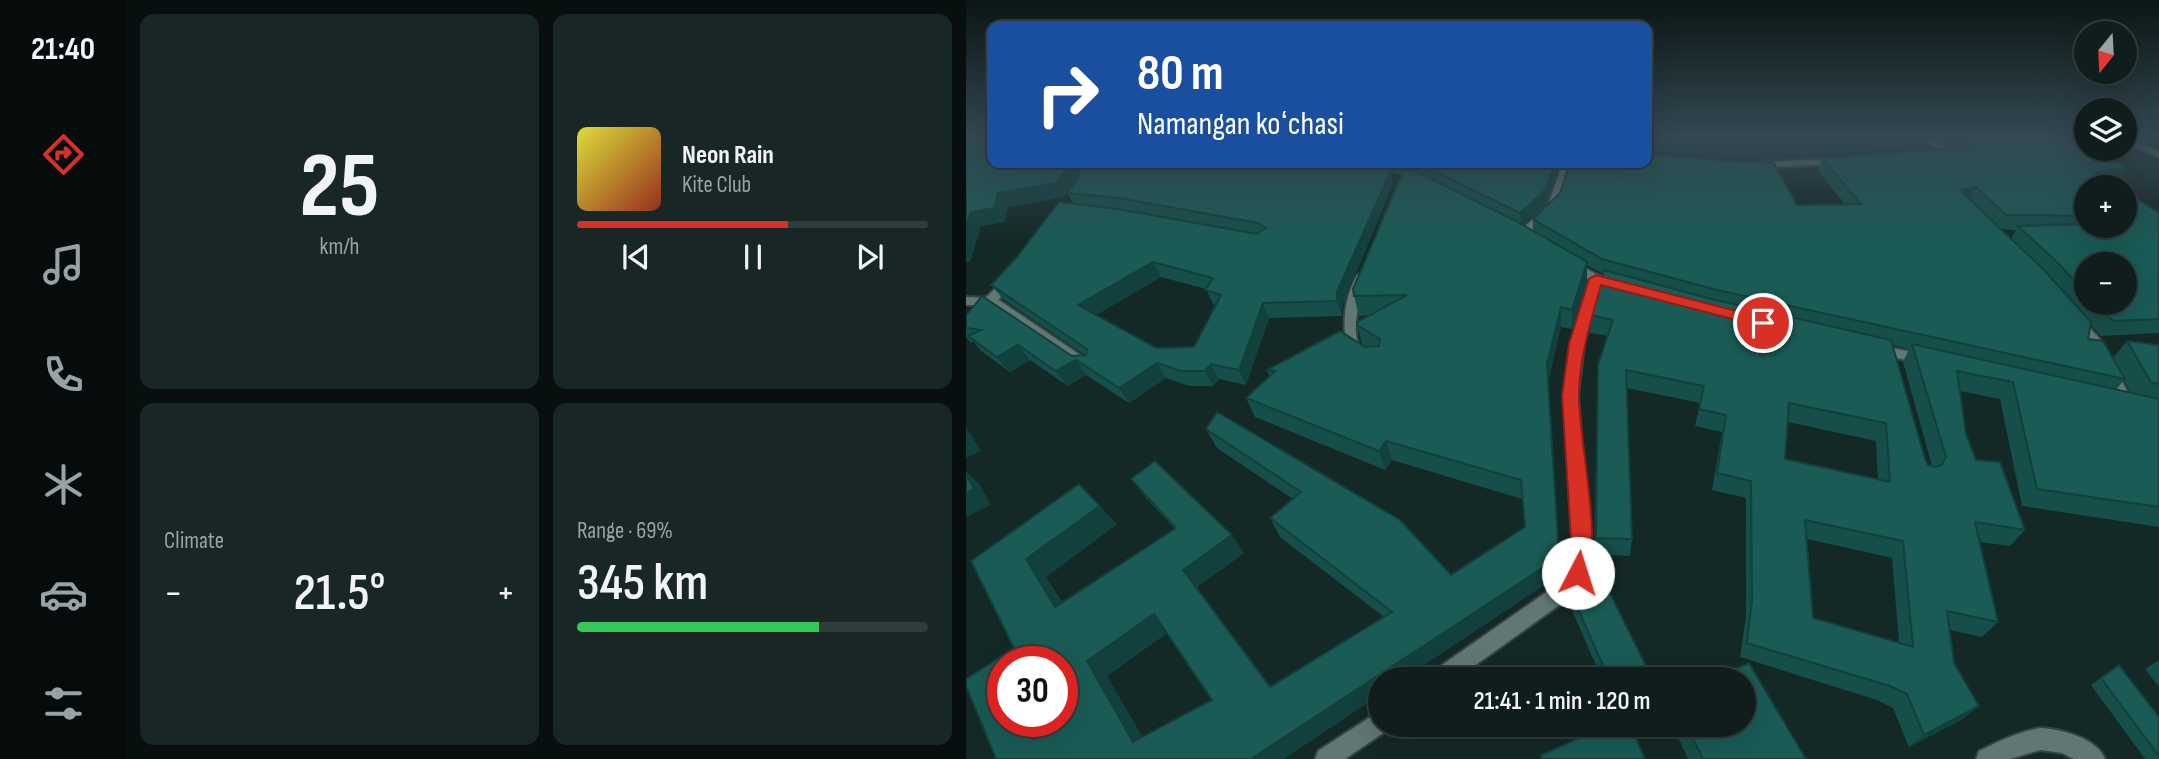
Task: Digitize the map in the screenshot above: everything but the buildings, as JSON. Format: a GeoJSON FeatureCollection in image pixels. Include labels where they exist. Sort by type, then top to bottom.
{"type":"FeatureCollection","features":[{"type":"Feature","properties":{"kind":"street"},"geometry":{"type":"LineString","coordinates":[[1510,229],[1528,238],[1553,206],[1564,172]]}},
{"type":"Feature","properties":{"kind":"street"},"geometry":{"type":"LineString","coordinates":[[1554,254],[1596,279],[1634,290]]}},
{"type":"Feature","properties":{"kind":"street"},"geometry":{"type":"LineString","coordinates":[[1365,267],[1350,308],[1351,335],[1354,348],[1377,361]]}},
{"type":"Feature","properties":{"kind":"street"},"geometry":{"type":"LineString","coordinates":[[966,324],[992,301],[1016,273]]}},
{"type":"Feature","properties":{"kind":"street"},"geometry":{"type":"LineString","coordinates":[[1456,667],[1565,590],[1578,573],[1583,554],[1571,396],[1577,344],[1596,279]]}},
{"type":"Feature","properties":{"kind":"street"},"geometry":{"type":"LineString","coordinates":[[966,301],[992,301],[1089,366]]}},
{"type":"Feature","properties":{"kind":"street"},"geometry":{"type":"LineString","coordinates":[[2067,310],[2094,341],[2127,406]]}},
{"type":"Feature","properties":{"kind":"street"},"geometry":{"type":"LineString","coordinates":[[1865,346],[1893,359],[1930,361]]}},
{"type":"Feature","properties":{"kind":"street"},"geometry":{"type":"LineString","coordinates":[[1326,759],[1368,729]]}},
{"type":"Feature","properties":{"kind":"street"},"geometry":{"type":"LineString","coordinates":[[1987,759],[2023,740],[2041,737],[2072,744],[2094,759]]}},
{"type":"Feature","properties":{"kind":"route"},"geometry":{"type":"LineString","coordinates":[[1578,573],[1583,554],[1571,396],[1577,344],[1596,279],[1763,323]]}}]}
